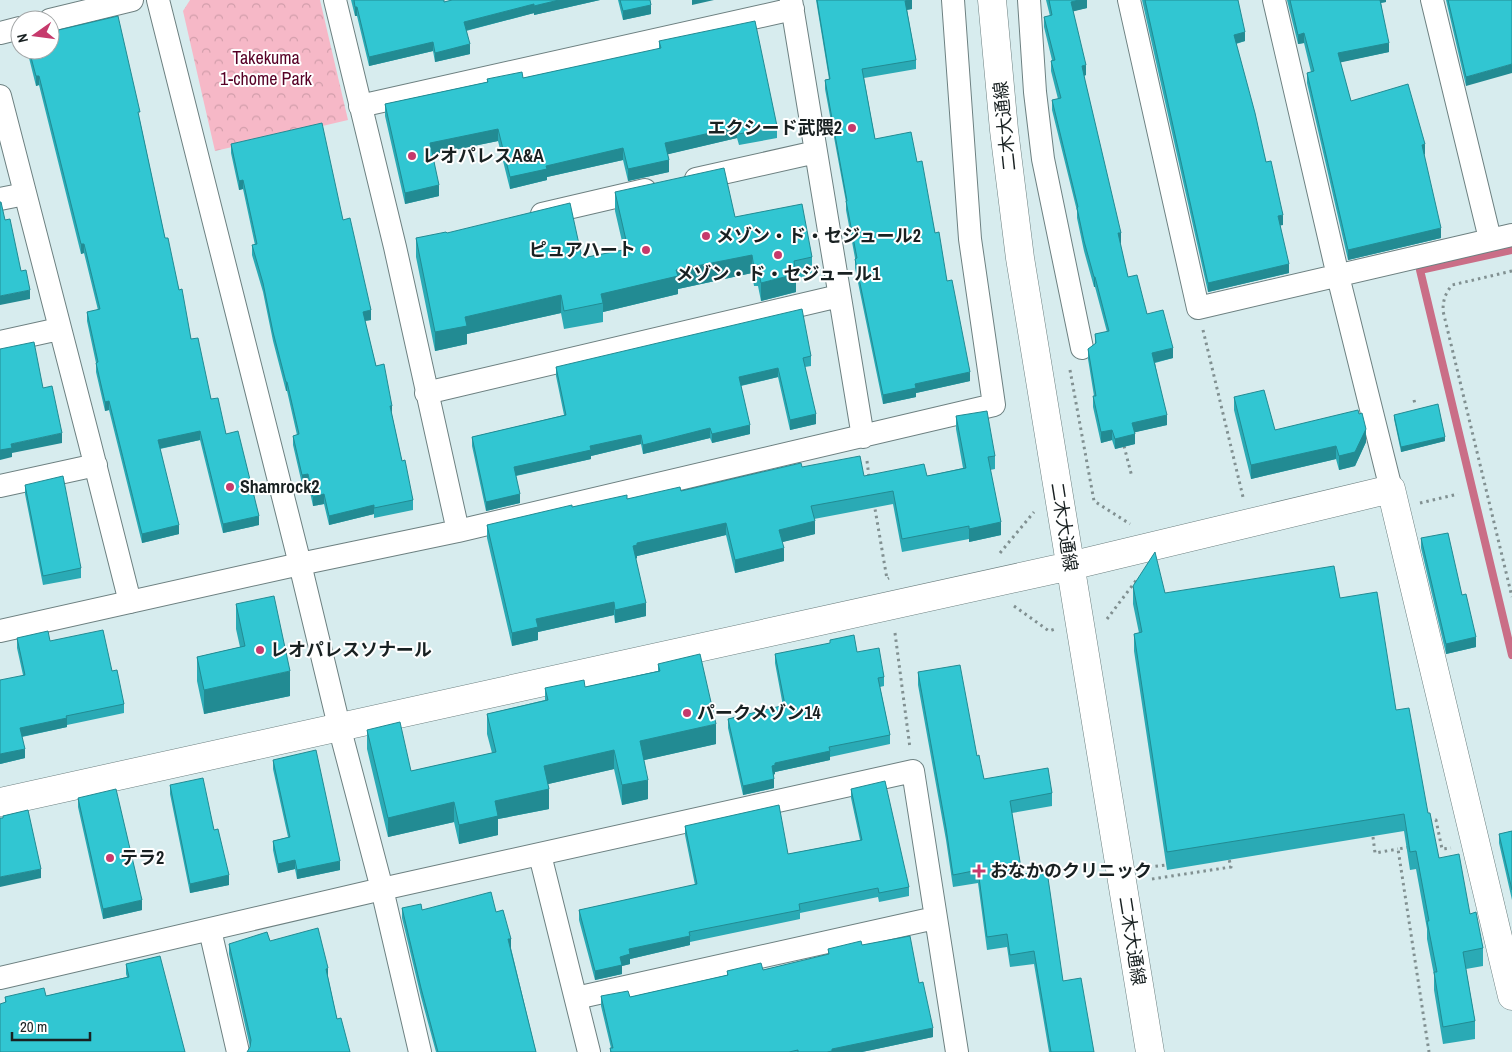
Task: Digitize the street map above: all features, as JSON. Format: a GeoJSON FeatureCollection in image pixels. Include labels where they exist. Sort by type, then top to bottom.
{"type":"FeatureCollection","features":[{"type":"Feature","properties":{"kind":"street"},"geometry":{"type":"LineString","coordinates":[[60,18],[132,0]]}},
{"type":"Feature","properties":{"kind":"street"},"geometry":{"type":"LineString","coordinates":[[158,0],[339,726],[382,889],[420,1052]]}},
{"type":"Feature","properties":{"kind":"street"},"geometry":{"type":"LineString","coordinates":[[335,0],[360,106],[405,244],[426,393],[458,531]]}},
{"type":"Feature","properties":{"kind":"street"},"geometry":{"type":"LineString","coordinates":[[0,631],[458,531],[994,405],[970,239],[953,0]]}},
{"type":"Feature","properties":{"kind":"street","name":"二木大通線"},"geometry":{"type":"LineString","coordinates":[[992,0],[1004,130],[1020,258],[1150,1052]]}},
{"type":"Feature","properties":{"kind":"street"},"geometry":{"type":"LineString","coordinates":[[1029,0],[1035,92],[1043,160],[1082,348]]}},
{"type":"Feature","properties":{"kind":"street"},"geometry":{"type":"LineString","coordinates":[[1129,0],[1198,308],[1512,234]]}},
{"type":"Feature","properties":{"kind":"street"},"geometry":{"type":"LineString","coordinates":[[1274,0],[1338,276],[1512,996]]}},
{"type":"Feature","properties":{"kind":"street"},"geometry":{"type":"LineString","coordinates":[[1432,0],[1490,239]]}},
{"type":"Feature","properties":{"kind":"street"},"geometry":{"type":"LineString","coordinates":[[360,106],[792,4],[862,437]]}},
{"type":"Feature","properties":{"kind":"street"},"geometry":{"type":"LineString","coordinates":[[0,96],[130,602]]}},
{"type":"Feature","properties":{"kind":"street"},"geometry":{"type":"LineString","coordinates":[[520,219],[816,152]]}},
{"type":"Feature","properties":{"kind":"street"},"geometry":{"type":"LineString","coordinates":[[0,199],[25,194]]}},
{"type":"Feature","properties":{"kind":"street"},"geometry":{"type":"LineString","coordinates":[[426,393],[839,296]]}},
{"type":"Feature","properties":{"kind":"street"},"geometry":{"type":"LineString","coordinates":[[0,342],[59,329]]}},
{"type":"Feature","properties":{"kind":"street"},"geometry":{"type":"LineString","coordinates":[[0,486],[96,464]]}},
{"type":"Feature","properties":{"kind":"street"},"geometry":{"type":"LineString","coordinates":[[0,802],[1070,566],[1391,489]]}},
{"type":"Feature","properties":{"kind":"street"},"geometry":{"type":"LineString","coordinates":[[0,978],[382,889],[913,771],[956,1052]]}},
{"type":"Feature","properties":{"kind":"street"},"geometry":{"type":"LineString","coordinates":[[540,855],[588,1052]]}},
{"type":"Feature","properties":{"kind":"street"},"geometry":{"type":"LineString","coordinates":[[576,998],[935,918]]}},
{"type":"Feature","properties":{"kind":"street"},"geometry":{"type":"LineString","coordinates":[[210,930],[238,1052]]}},
{"type":"Feature","properties":{"kind":"path"},"geometry":{"type":"LineString","coordinates":[[1512,271],[1452,286],[1446,293],[1443,311],[1512,597]]}},
{"type":"Feature","properties":{"kind":"path"},"geometry":{"type":"LineString","coordinates":[[1198,308],[1244,501]]}},
{"type":"Feature","properties":{"kind":"path"},"geometry":{"type":"LineString","coordinates":[[862,437],[870,482]]}},
{"type":"Feature","properties":{"kind":"path"},"geometry":{"type":"LineString","coordinates":[[1124,446],[1132,477]]}},
{"type":"Feature","properties":{"kind":"path"},"geometry":{"type":"LineString","coordinates":[[1416,504],[1458,494]]}},
{"type":"Feature","properties":{"kind":"path"},"geometry":{"type":"LineString","coordinates":[[874,501],[887,579],[896,577]]}},
{"type":"Feature","properties":{"kind":"path"},"geometry":{"type":"LineString","coordinates":[[1099,620],[1108,618],[1143,571]]}},
{"type":"Feature","properties":{"kind":"path"},"geometry":{"type":"LineString","coordinates":[[1010,602],[1049,631],[1058,629]]}},
{"type":"Feature","properties":{"kind":"path"},"geometry":{"type":"LineString","coordinates":[[894,628],[913,771]]}},
{"type":"Feature","properties":{"kind":"path"},"geometry":{"type":"LineString","coordinates":[[1373,836],[1375,853],[1409,847],[1408,840]]}},
{"type":"Feature","properties":{"kind":"path"},"geometry":{"type":"LineString","coordinates":[[1398,849],[1429,1052]]}},
{"type":"Feature","properties":{"kind":"path"},"geometry":{"type":"LineString","coordinates":[[1152,879],[1231,867],[1229,859]]}},
{"type":"Feature","properties":{"kind":"path"},"geometry":{"type":"LineString","coordinates":[[1149,867],[1166,865]]}},
{"type":"Feature","properties":{"kind":"green space","name":"Takekuma 1-chome Park"},"geometry":{"type":"Polygon","coordinates":[[[190,0],[320,0],[348,120],[215,151],[183,11],[190,0]]]}},
{"type":"Feature","properties":{"kind":"building"},"geometry":{"type":"Polygon","coordinates":[[[354,0],[444,0],[444,2],[452,0],[559,0],[534,6],[534,4],[464,22],[470,44],[435,53],[433,42],[369,57],[354,0]]]}},
{"type":"Feature","properties":{"kind":"building"},"geometry":{"type":"Polygon","coordinates":[[[620,0],[650,0],[651,5],[623,11],[620,0]]]}},
{"type":"Feature","properties":{"kind":"building"},"geometry":{"type":"Polygon","coordinates":[[[817,0],[909,0],[905,1],[916,60],[862,69],[875,139],[911,132],[917,162],[922,161],[935,233],[939,232],[947,281],[952,280],[970,372],[915,384],[916,388],[883,395],[855,259],[857,258],[825,80],[830,79],[817,0]]]}},
{"type":"Feature","properties":{"kind":"building"},"geometry":{"type":"Polygon","coordinates":[[[1049,0],[1079,0],[1071,2],[1086,65],[1082,66],[1121,233],[1118,233],[1128,277],[1137,275],[1147,314],[1163,310],[1173,348],[1152,353],[1167,415],[1132,423],[1135,434],[1115,439],[1112,430],[1101,432],[1093,396],[1096,396],[1088,349],[1096,343],[1095,334],[1109,331],[1084,241],[1078,207],[1052,100],[1061,98],[1051,61],[1055,60],[1044,17],[1052,15],[1049,0]]]}},
{"type":"Feature","properties":{"kind":"building"},"geometry":{"type":"Polygon","coordinates":[[[1145,0],[1238,0],[1245,32],[1234,35],[1266,162],[1271,161],[1283,215],[1278,216],[1289,264],[1208,283],[1145,0]]]}},
{"type":"Feature","properties":{"kind":"building"},"geometry":{"type":"Polygon","coordinates":[[[1290,0],[1380,0],[1389,43],[1338,53],[1351,101],[1408,84],[1425,144],[1422,145],[1441,228],[1348,250],[1307,73],[1314,71],[1304,33],[1298,35],[1290,0]]]}},
{"type":"Feature","properties":{"kind":"building"},"geometry":{"type":"Polygon","coordinates":[[[1448,0],[1512,0],[1512,64],[1466,77],[1448,0]]]}},
{"type":"Feature","properties":{"kind":"building"},"geometry":{"type":"Polygon","coordinates":[[[118,16],[140,112],[138,112],[165,238],[168,238],[179,290],[182,289],[191,339],[198,338],[211,399],[218,398],[226,434],[238,431],[259,516],[223,524],[200,431],[158,440],[179,525],[142,534],[109,401],[105,402],[96,363],[98,362],[87,312],[100,309],[84,244],[81,244],[39,76],[36,76],[32,60],[60,60],[60,30],[118,16]]]}},
{"type":"Feature","properties":{"kind":"building"},"geometry":{"type":"Polygon","coordinates":[[[755,21],[777,126],[739,134],[737,127],[665,143],[669,160],[628,169],[623,148],[546,166],[547,169],[510,177],[498,129],[430,143],[439,185],[405,193],[385,104],[488,82],[487,79],[522,72],[523,78],[661,48],[659,41],[755,21]]]}},
{"type":"Feature","properties":{"kind":"building"},"geometry":{"type":"Polygon","coordinates":[[[322,123],[343,220],[350,218],[371,310],[363,312],[376,366],[384,364],[392,406],[390,406],[402,461],[405,460],[413,500],[374,508],[374,505],[329,516],[324,494],[313,497],[308,474],[302,475],[293,436],[299,434],[273,332],[263,283],[252,245],[257,244],[243,180],[239,181],[231,144],[322,123]]]}},
{"type":"Feature","properties":{"kind":"building"},"geometry":{"type":"Polygon","coordinates":[[[724,168],[735,217],[802,204],[812,257],[794,261],[796,274],[761,283],[758,267],[754,268],[752,255],[676,270],[678,276],[601,294],[603,303],[564,311],[561,295],[465,317],[467,326],[435,332],[416,238],[447,233],[570,203],[582,258],[628,249],[615,192],[724,168]]]}},
{"type":"Feature","properties":{"kind":"building"},"geometry":{"type":"Polygon","coordinates":[[[0,202],[5,220],[10,219],[21,271],[26,270],[30,290],[0,296],[0,202]]]}},
{"type":"Feature","properties":{"kind":"building"},"geometry":{"type":"Polygon","coordinates":[[[802,309],[811,356],[803,358],[816,414],[790,420],[778,368],[739,377],[750,425],[712,434],[710,428],[643,445],[641,435],[590,446],[591,450],[514,467],[520,494],[486,502],[472,437],[566,415],[556,367],[802,309]]]}},
{"type":"Feature","properties":{"kind":"building"},"geometry":{"type":"Polygon","coordinates":[[[34,342],[43,388],[52,386],[62,433],[11,444],[12,448],[0,450],[0,349],[34,342]]]}},
{"type":"Feature","properties":{"kind":"building"},"geometry":{"type":"Polygon","coordinates":[[[1264,390],[1275,430],[1358,410],[1359,414],[1362,413],[1366,429],[1355,452],[1339,456],[1336,446],[1251,465],[1234,397],[1264,390]]]}},
{"type":"Feature","properties":{"kind":"building"},"geometry":{"type":"Polygon","coordinates":[[[1438,404],[1445,437],[1401,447],[1394,415],[1438,404]]]}},
{"type":"Feature","properties":{"kind":"building"},"geometry":{"type":"Polygon","coordinates":[[[987,411],[995,456],[988,457],[1001,522],[902,539],[893,491],[811,506],[815,521],[779,530],[784,548],[735,560],[726,523],[637,543],[637,545],[633,546],[646,603],[615,610],[614,602],[536,619],[538,627],[512,633],[487,525],[572,505],[572,507],[627,495],[627,499],[680,487],[681,491],[801,463],[802,467],[860,456],[864,476],[924,464],[927,476],[966,468],[956,416],[987,411]]]}},
{"type":"Feature","properties":{"kind":"building"},"geometry":{"type":"Polygon","coordinates":[[[63,476],[81,568],[43,576],[25,485],[63,476]]]}},
{"type":"Feature","properties":{"kind":"building"},"geometry":{"type":"Polygon","coordinates":[[[1448,533],[1462,595],[1466,594],[1476,637],[1446,644],[1421,538],[1448,533]]]}},
{"type":"Feature","properties":{"kind":"building"},"geometry":{"type":"Polygon","coordinates":[[[1155,552],[1165,593],[1334,566],[1340,598],[1377,592],[1396,710],[1409,708],[1428,813],[1430,813],[1439,858],[1459,854],[1470,914],[1476,912],[1483,948],[1463,952],[1475,1021],[1443,1027],[1434,972],[1437,972],[1427,921],[1429,921],[1416,851],[1410,852],[1404,814],[1167,852],[1134,634],[1142,632],[1133,586],[1155,552]]]}},
{"type":"Feature","properties":{"kind":"building"},"geometry":{"type":"Polygon","coordinates":[[[274,596],[290,671],[204,690],[197,657],[245,646],[236,604],[274,596]]]}},
{"type":"Feature","properties":{"kind":"building"},"geometry":{"type":"Polygon","coordinates":[[[103,630],[112,671],[117,670],[124,704],[20,728],[25,749],[0,754],[0,680],[25,675],[17,638],[48,631],[50,641],[103,630]]]}},
{"type":"Feature","properties":{"kind":"building"},"geometry":{"type":"Polygon","coordinates":[[[854,635],[857,652],[879,648],[884,677],[878,678],[890,735],[829,747],[830,751],[775,763],[772,766],[774,779],[743,786],[728,719],[785,705],[775,654],[830,643],[830,640],[854,635]]]}},
{"type":"Feature","properties":{"kind":"building"},"geometry":{"type":"Polygon","coordinates":[[[700,654],[716,724],[640,741],[648,780],[622,785],[614,750],[544,766],[549,789],[495,801],[498,816],[459,825],[454,802],[388,818],[367,730],[400,722],[411,771],[496,752],[487,714],[548,700],[545,688],[584,680],[585,687],[660,671],[658,664],[700,654]]]}},
{"type":"Feature","properties":{"kind":"building"},"geometry":{"type":"Polygon","coordinates":[[[960,665],[977,756],[979,755],[984,779],[1048,768],[1052,793],[1010,801],[1022,874],[1047,871],[1063,981],[1081,978],[1094,1052],[1051,1052],[1034,951],[1010,955],[1007,934],[987,937],[978,870],[953,875],[918,672],[960,665]]]}},
{"type":"Feature","properties":{"kind":"building"},"geometry":{"type":"Polygon","coordinates":[[[316,750],[340,861],[297,870],[295,860],[278,864],[273,841],[290,837],[273,760],[316,750]]]}},
{"type":"Feature","properties":{"kind":"building"},"geometry":{"type":"Polygon","coordinates":[[[203,778],[214,830],[218,829],[229,875],[190,884],[170,785],[203,778]]]}},
{"type":"Feature","properties":{"kind":"building"},"geometry":{"type":"Polygon","coordinates":[[[885,781],[909,887],[879,893],[878,888],[799,904],[800,910],[689,932],[690,936],[629,949],[630,954],[620,957],[622,965],[595,971],[579,910],[697,884],[685,826],[779,805],[788,854],[862,840],[851,789],[885,781]]]}},
{"type":"Feature","properties":{"kind":"building","name":"テラ2"},"geometry":{"type":"Polygon","coordinates":[[[116,789],[142,900],[103,909],[78,798],[116,789]]]}},
{"type":"Feature","properties":{"kind":"building"},"geometry":{"type":"Polygon","coordinates":[[[28,810],[41,869],[0,877],[0,818],[28,810]]]}},
{"type":"Feature","properties":{"kind":"building"},"geometry":{"type":"Polygon","coordinates":[[[1512,831],[1512,890],[1499,834],[1512,831]]]}},
{"type":"Feature","properties":{"kind":"building"},"geometry":{"type":"Polygon","coordinates":[[[491,892],[496,912],[503,910],[511,939],[508,939],[536,1052],[438,1052],[402,908],[421,904],[422,910],[491,892]]]}},
{"type":"Feature","properties":{"kind":"building"},"geometry":{"type":"Polygon","coordinates":[[[318,928],[328,968],[326,969],[337,1019],[341,1018],[350,1052],[247,1052],[251,1040],[229,944],[267,932],[270,941],[318,928]]]}},
{"type":"Feature","properties":{"kind":"building"},"geometry":{"type":"Polygon","coordinates":[[[910,936],[919,983],[923,982],[933,1028],[832,1049],[832,1051],[827,1052],[798,1052],[798,1050],[789,1052],[611,1052],[610,1048],[613,1048],[601,996],[628,991],[630,997],[728,975],[727,971],[761,963],[763,970],[829,954],[828,949],[861,941],[862,945],[910,936]]]}},
{"type":"Feature","properties":{"kind":"building"},"geometry":{"type":"Polygon","coordinates":[[[160,956],[185,1052],[0,1052],[0,1004],[6,1002],[5,997],[44,988],[46,996],[129,977],[126,964],[160,956]]]}},
{"type":"Feature","properties":{"kind":"waterway"},"geometry":{"type":"LineString","coordinates":[[1512,250],[1420,270],[1512,655]]}},
{"type":"Feature","properties":{"kind":"place","name":"エクシード武隈2"},"geometry":{"type":"Point","coordinates":[852,128]}},
{"type":"Feature","properties":{"kind":"place","name":"レオパレスA&A"},"geometry":{"type":"Point","coordinates":[412,156]}},
{"type":"Feature","properties":{"kind":"place","name":"メゾン・ド・セジュール2"},"geometry":{"type":"Point","coordinates":[706,236]}},
{"type":"Feature","properties":{"kind":"place","name":"ピュアハート"},"geometry":{"type":"Point","coordinates":[646,250]}},
{"type":"Feature","properties":{"kind":"place","name":"メゾン・ド・セジュール1"},"geometry":{"type":"Point","coordinates":[778,255]}},
{"type":"Feature","properties":{"kind":"place","name":"Shamrock2"},"geometry":{"type":"Point","coordinates":[230,487]}},
{"type":"Feature","properties":{"kind":"place","name":"レオパレスソナール"},"geometry":{"type":"Point","coordinates":[260,650]}},
{"type":"Feature","properties":{"kind":"place","name":"パークメゾン14"},"geometry":{"type":"Point","coordinates":[687,713]}},
{"type":"Feature","properties":{"kind":"place","name":"テラ2"},"geometry":{"type":"Point","coordinates":[110,858]}},
{"type":"Feature","properties":{"kind":"place","name":"おなかのクリニック"},"geometry":{"type":"Point","coordinates":[979,871]}}]}
